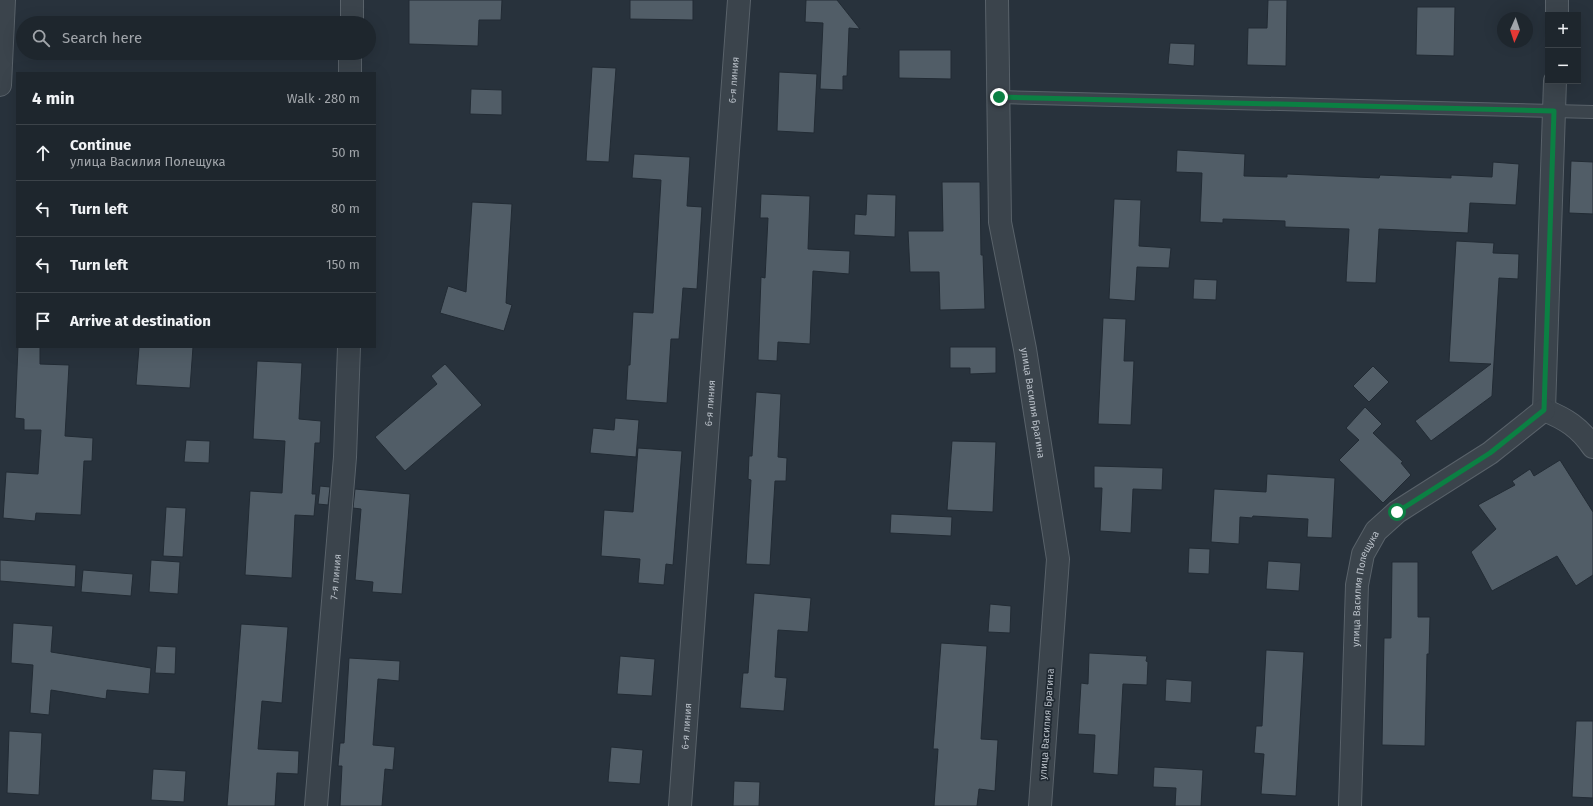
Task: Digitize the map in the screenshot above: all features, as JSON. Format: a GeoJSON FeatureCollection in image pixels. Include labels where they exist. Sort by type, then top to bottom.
{"type":"FeatureCollection","features":[{"type":"Feature","properties":{"kind":"street"},"geometry":{"type":"LineString","coordinates":[[0,85],[4,0]]}},
{"type":"Feature","properties":{"kind":"street"},"geometry":{"type":"LineString","coordinates":[[352,0],[352,16]]}},
{"type":"Feature","properties":{"kind":"street","name":"6-я линия"},"geometry":{"type":"LineString","coordinates":[[680,806],[739,0]]}},
{"type":"Feature","properties":{"kind":"street","name":"улица Василия Брагина"},"geometry":{"type":"LineString","coordinates":[[996,0],[999,97],[1000,222],[1025,349],[1058,559],[1040,806]]}},
{"type":"Feature","properties":{"kind":"street"},"geometry":{"type":"LineString","coordinates":[[1557,0],[1557,12]]}},
{"type":"Feature","properties":{"kind":"street"},"geometry":{"type":"LineString","coordinates":[[350,60],[350,72]]}},
{"type":"Feature","properties":{"kind":"street"},"geometry":{"type":"LineString","coordinates":[[1555,84],[1544,410],[1564,419],[1584,434],[1593,447]]}},
{"type":"Feature","properties":{"kind":"street","name":"7-я линия"},"geometry":{"type":"LineString","coordinates":[[316,806],[345,458],[349,348]]}},
{"type":"Feature","properties":{"kind":"street","name":"улица Василия Полещука"},"geometry":{"type":"LineString","coordinates":[[1350,806],[1357,585],[1363,554],[1376,531],[1397,512],[1490,453],[1544,410]]}},
{"type":"Feature","properties":{"kind":"lane"},"geometry":{"type":"LineString","coordinates":[[999,97],[1593,112]]}},
{"type":"Feature","properties":{"kind":"building"},"geometry":{"type":"Polygon","coordinates":[[[409,0],[502,0],[501,20],[479,20],[478,46],[409,44],[409,0]]]}},
{"type":"Feature","properties":{"kind":"building"},"geometry":{"type":"Polygon","coordinates":[[[630,0],[693,0],[693,20],[630,19],[630,0]]]}},
{"type":"Feature","properties":{"kind":"building"},"geometry":{"type":"Polygon","coordinates":[[[806,0],[837,0],[860,29],[849,28],[847,76],[843,76],[843,90],[820,89],[823,23],[805,22],[806,0]]]}},
{"type":"Feature","properties":{"kind":"building"},"geometry":{"type":"Polygon","coordinates":[[[1268,0],[1287,0],[1286,66],[1247,65],[1248,28],[1267,28],[1268,0]]]}},
{"type":"Feature","properties":{"kind":"building"},"geometry":{"type":"Polygon","coordinates":[[[1417,7],[1455,7],[1454,56],[1416,55],[1417,7]]]}},
{"type":"Feature","properties":{"kind":"building"},"geometry":{"type":"Polygon","coordinates":[[[1170,43],[1195,44],[1194,66],[1168,64],[1170,43]]]}},
{"type":"Feature","properties":{"kind":"building"},"geometry":{"type":"Polygon","coordinates":[[[899,50],[951,50],[951,79],[899,78],[899,50]]]}},
{"type":"Feature","properties":{"kind":"building"},"geometry":{"type":"Polygon","coordinates":[[[592,67],[616,68],[609,162],[586,161],[592,67]]]}},
{"type":"Feature","properties":{"kind":"building"},"geometry":{"type":"Polygon","coordinates":[[[779,72],[817,74],[814,133],[777,131],[779,72]]]}},
{"type":"Feature","properties":{"kind":"building"},"geometry":{"type":"Polygon","coordinates":[[[471,89],[502,90],[502,115],[470,114],[471,89]]]}},
{"type":"Feature","properties":{"kind":"building"},"geometry":{"type":"Polygon","coordinates":[[[1177,150],[1245,154],[1244,176],[1287,177],[1287,174],[1379,178],[1380,175],[1451,178],[1451,175],[1492,177],[1493,162],[1519,164],[1516,205],[1470,203],[1468,233],[1379,229],[1376,283],[1346,282],[1349,229],[1285,227],[1285,221],[1223,219],[1223,223],[1200,222],[1202,173],[1176,172],[1177,150]]]}},
{"type":"Feature","properties":{"kind":"building"},"geometry":{"type":"Polygon","coordinates":[[[634,154],[690,157],[687,206],[702,207],[697,289],[683,288],[679,339],[671,339],[667,403],[626,400],[628,365],[630,365],[633,312],[653,313],[661,180],[632,178],[634,154]]]}},
{"type":"Feature","properties":{"kind":"building"},"geometry":{"type":"Polygon","coordinates":[[[1571,161],[1593,162],[1593,214],[1569,213],[1571,161]]]}},
{"type":"Feature","properties":{"kind":"building"},"geometry":{"type":"Polygon","coordinates":[[[942,182],[980,182],[981,255],[983,255],[985,309],[940,310],[939,272],[910,272],[908,231],[943,231],[942,182]]]}},
{"type":"Feature","properties":{"kind":"building"},"geometry":{"type":"Polygon","coordinates":[[[761,194],[810,196],[808,249],[850,251],[849,274],[813,271],[810,344],[778,342],[777,361],[758,360],[761,277],[765,278],[768,218],[760,218],[761,194]]]}},
{"type":"Feature","properties":{"kind":"building"},"geometry":{"type":"Polygon","coordinates":[[[867,194],[896,195],[895,237],[854,235],[855,214],[866,215],[867,194]]]}},
{"type":"Feature","properties":{"kind":"building"},"geometry":{"type":"Polygon","coordinates":[[[1114,199],[1141,200],[1139,246],[1171,248],[1169,268],[1137,267],[1135,301],[1109,299],[1114,199]]]}},
{"type":"Feature","properties":{"kind":"building"},"geometry":{"type":"Polygon","coordinates":[[[472,202],[512,204],[506,303],[512,305],[504,331],[440,313],[448,286],[466,292],[472,202]]]}},
{"type":"Feature","properties":{"kind":"building"},"geometry":{"type":"Polygon","coordinates":[[[1456,241],[1494,243],[1493,253],[1519,254],[1518,279],[1499,278],[1492,396],[1431,441],[1415,421],[1491,364],[1449,362],[1456,241]]]}},
{"type":"Feature","properties":{"kind":"building"},"geometry":{"type":"Polygon","coordinates":[[[1194,279],[1217,280],[1216,300],[1193,299],[1194,279]]]}},
{"type":"Feature","properties":{"kind":"building"},"geometry":{"type":"Polygon","coordinates":[[[1103,318],[1126,319],[1124,361],[1134,361],[1131,425],[1098,424],[1103,318]]]}},
{"type":"Feature","properties":{"kind":"building"},"geometry":{"type":"Polygon","coordinates":[[[950,347],[996,347],[996,373],[970,374],[970,368],[950,368],[950,347]]]}},
{"type":"Feature","properties":{"kind":"building"},"geometry":{"type":"Polygon","coordinates":[[[18,348],[40,348],[40,364],[69,365],[65,436],[93,438],[92,461],[84,461],[81,515],[36,513],[35,521],[3,518],[6,472],[38,474],[41,430],[24,430],[24,419],[15,418],[18,348]]]}},
{"type":"Feature","properties":{"kind":"building"},"geometry":{"type":"Polygon","coordinates":[[[139,348],[193,348],[190,388],[136,385],[139,348]]]}},
{"type":"Feature","properties":{"kind":"building"},"geometry":{"type":"Polygon","coordinates":[[[257,361],[302,363],[299,419],[321,421],[320,443],[315,443],[312,494],[316,494],[314,516],[295,515],[292,578],[245,575],[250,491],[282,493],[285,441],[253,439],[257,361]]]}},
{"type":"Feature","properties":{"kind":"building"},"geometry":{"type":"Polygon","coordinates":[[[445,364],[482,405],[405,471],[375,437],[437,384],[431,376],[445,364]]]}},
{"type":"Feature","properties":{"kind":"building"},"geometry":{"type":"Polygon","coordinates":[[[1373,366],[1389,382],[1369,402],[1353,386],[1373,366]]]}},
{"type":"Feature","properties":{"kind":"building"},"geometry":{"type":"Polygon","coordinates":[[[756,392],[781,394],[778,457],[787,458],[786,481],[775,481],[770,565],[746,564],[751,480],[748,479],[749,456],[752,456],[756,392]]]}},
{"type":"Feature","properties":{"kind":"building"},"geometry":{"type":"Polygon","coordinates":[[[1365,407],[1382,424],[1373,433],[1403,462],[1401,463],[1411,475],[1383,503],[1339,460],[1359,440],[1346,428],[1365,407]]]}},
{"type":"Feature","properties":{"kind":"building"},"geometry":{"type":"Polygon","coordinates":[[[615,418],[639,420],[636,457],[590,453],[593,428],[614,430],[615,418]]]}},
{"type":"Feature","properties":{"kind":"building"},"geometry":{"type":"Polygon","coordinates":[[[186,440],[210,441],[209,463],[184,462],[186,440]]]}},
{"type":"Feature","properties":{"kind":"building"},"geometry":{"type":"Polygon","coordinates":[[[952,441],[996,442],[993,512],[947,510],[952,441]]]}},
{"type":"Feature","properties":{"kind":"building"},"geometry":{"type":"Polygon","coordinates":[[[638,448],[682,451],[673,565],[666,564],[664,585],[638,583],[640,559],[601,556],[604,510],[633,512],[638,448]]]}},
{"type":"Feature","properties":{"kind":"building"},"geometry":{"type":"Polygon","coordinates":[[[1560,460],[1593,512],[1593,575],[1576,586],[1557,556],[1492,591],[1471,552],[1496,529],[1478,505],[1515,485],[1512,481],[1530,469],[1534,476],[1560,460]]]}},
{"type":"Feature","properties":{"kind":"building"},"geometry":{"type":"Polygon","coordinates":[[[1094,466],[1163,468],[1162,490],[1133,489],[1131,533],[1100,531],[1102,488],[1094,488],[1094,466]]]}},
{"type":"Feature","properties":{"kind":"building"},"geometry":{"type":"Polygon","coordinates":[[[1267,474],[1335,478],[1332,538],[1307,537],[1308,519],[1253,516],[1252,518],[1240,517],[1239,544],[1211,542],[1214,489],[1266,492],[1267,474]]]}},
{"type":"Feature","properties":{"kind":"building"},"geometry":{"type":"Polygon","coordinates":[[[320,486],[330,487],[328,505],[318,504],[320,486]]]}},
{"type":"Feature","properties":{"kind":"building"},"geometry":{"type":"Polygon","coordinates":[[[355,489],[410,494],[402,594],[372,592],[373,582],[355,580],[361,509],[353,508],[355,489]]]}},
{"type":"Feature","properties":{"kind":"building"},"geometry":{"type":"Polygon","coordinates":[[[166,507],[186,508],[183,557],[163,556],[166,507]]]}},
{"type":"Feature","properties":{"kind":"building"},"geometry":{"type":"Polygon","coordinates":[[[891,514],[952,517],[951,536],[890,533],[891,514]]]}},
{"type":"Feature","properties":{"kind":"building"},"geometry":{"type":"Polygon","coordinates":[[[1189,548],[1210,549],[1209,574],[1188,573],[1189,548]]]}},
{"type":"Feature","properties":{"kind":"building"},"geometry":{"type":"Polygon","coordinates":[[[0,560],[76,565],[75,587],[0,581],[0,560]]]}},
{"type":"Feature","properties":{"kind":"building"},"geometry":{"type":"Polygon","coordinates":[[[151,560],[180,562],[178,594],[149,592],[151,560]]]}},
{"type":"Feature","properties":{"kind":"building"},"geometry":{"type":"Polygon","coordinates":[[[1268,561],[1301,563],[1299,591],[1266,589],[1268,561]]]}},
{"type":"Feature","properties":{"kind":"building"},"geometry":{"type":"Polygon","coordinates":[[[1392,562],[1418,562],[1418,617],[1430,617],[1429,654],[1427,654],[1425,746],[1382,745],[1384,638],[1391,638],[1392,562]]]}},
{"type":"Feature","properties":{"kind":"building"},"geometry":{"type":"Polygon","coordinates":[[[83,570],[133,574],[131,596],[81,592],[83,570]]]}},
{"type":"Feature","properties":{"kind":"building"},"geometry":{"type":"Polygon","coordinates":[[[754,593],[811,598],[808,632],[778,630],[775,677],[787,678],[784,711],[740,708],[743,673],[748,673],[754,593]]]}},
{"type":"Feature","properties":{"kind":"building"},"geometry":{"type":"Polygon","coordinates":[[[990,604],[1011,606],[1010,633],[988,632],[990,604]]]}},
{"type":"Feature","properties":{"kind":"building"},"geometry":{"type":"Polygon","coordinates":[[[13,623],[53,626],[51,652],[151,668],[149,694],[107,690],[106,699],[51,690],[49,715],[30,713],[33,665],[11,663],[13,623]]]}},
{"type":"Feature","properties":{"kind":"building"},"geometry":{"type":"Polygon","coordinates":[[[241,624],[288,627],[282,703],[262,701],[258,749],[299,751],[298,774],[277,773],[275,806],[227,806],[241,624]]]}},
{"type":"Feature","properties":{"kind":"building"},"geometry":{"type":"Polygon","coordinates":[[[941,643],[987,646],[981,739],[998,740],[995,791],[979,789],[977,806],[934,806],[938,749],[933,749],[941,643]]]}},
{"type":"Feature","properties":{"kind":"building"},"geometry":{"type":"Polygon","coordinates":[[[157,646],[176,647],[175,674],[155,673],[157,646]]]}},
{"type":"Feature","properties":{"kind":"building"},"geometry":{"type":"Polygon","coordinates":[[[1266,650],[1304,652],[1296,796],[1261,794],[1264,754],[1254,753],[1256,726],[1262,726],[1266,650]]]}},
{"type":"Feature","properties":{"kind":"building"},"geometry":{"type":"Polygon","coordinates":[[[1089,653],[1147,656],[1147,685],[1123,684],[1118,775],[1093,773],[1095,735],[1078,734],[1081,683],[1088,684],[1089,653]]]}},
{"type":"Feature","properties":{"kind":"building"},"geometry":{"type":"Polygon","coordinates":[[[620,656],[655,659],[652,696],[617,694],[620,656]]]}},
{"type":"Feature","properties":{"kind":"building"},"geometry":{"type":"Polygon","coordinates":[[[349,658],[400,661],[399,681],[378,679],[373,745],[395,747],[393,770],[385,769],[382,806],[340,806],[342,766],[338,766],[340,743],[344,743],[349,658]]]}},
{"type":"Feature","properties":{"kind":"building"},"geometry":{"type":"Polygon","coordinates":[[[1166,679],[1192,681],[1191,703],[1165,701],[1166,679]]]}},
{"type":"Feature","properties":{"kind":"building"},"geometry":{"type":"Polygon","coordinates":[[[1576,721],[1593,721],[1593,798],[1572,797],[1576,721]]]}},
{"type":"Feature","properties":{"kind":"building"},"geometry":{"type":"Polygon","coordinates":[[[9,731],[42,733],[39,795],[7,793],[9,731]]]}},
{"type":"Feature","properties":{"kind":"building"},"geometry":{"type":"Polygon","coordinates":[[[611,747],[643,750],[640,784],[608,782],[611,747]]]}},
{"type":"Feature","properties":{"kind":"building"},"geometry":{"type":"Polygon","coordinates":[[[1154,767],[1203,770],[1201,806],[1175,806],[1176,788],[1153,787],[1154,767]]]}},
{"type":"Feature","properties":{"kind":"building"},"geometry":{"type":"Polygon","coordinates":[[[153,769],[186,771],[184,802],[151,800],[153,769]]]}},
{"type":"Feature","properties":{"kind":"building"},"geometry":{"type":"Polygon","coordinates":[[[734,781],[760,782],[759,806],[733,806],[734,781]]]}},
{"type":"Feature","properties":{"kind":"route"},"geometry":{"type":"LineString","coordinates":[[999,97],[1554,111],[1544,410],[1490,453],[1397,512]]}}]}
